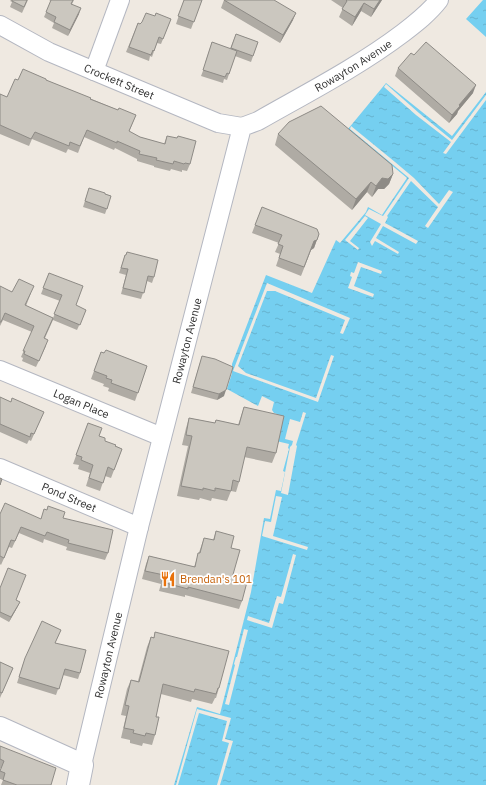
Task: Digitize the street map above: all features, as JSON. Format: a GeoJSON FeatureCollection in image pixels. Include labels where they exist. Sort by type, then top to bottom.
{"type":"FeatureCollection","features":[{"type":"Feature","properties":{"kind":"main road"},"geometry":{"type":"LineString","coordinates":[[0,728],[80,775]]}},
{"type":"Feature","properties":{"kind":"street"},"geometry":{"type":"LineString","coordinates":[[94,71],[120,0]]}},
{"type":"Feature","properties":{"kind":"street","name":"Rowayton Avenue"},"geometry":{"type":"LineString","coordinates":[[80,775],[139,527],[242,127],[258,121],[381,49],[427,14],[436,1]]}},
{"type":"Feature","properties":{"kind":"street","name":"Crockett Street"},"geometry":{"type":"LineString","coordinates":[[0,25],[49,52],[94,71],[218,123],[242,127]]}},
{"type":"Feature","properties":{"kind":"street","name":"Logan Place"},"geometry":{"type":"LineString","coordinates":[[0,370],[162,437]]}},
{"type":"Feature","properties":{"kind":"street","name":"Pond Street"},"geometry":{"type":"LineString","coordinates":[[0,468],[139,527]]}},
{"type":"Feature","properties":{"kind":"water"},"geometry":{"type":"Polygon","coordinates":[[[483,0],[486,0],[486,37],[466,19],[483,0]]]}},
{"type":"Feature","properties":{"kind":"water"},"geometry":{"type":"Polygon","coordinates":[[[386,83],[452,136],[486,92],[486,785],[174,785],[197,707],[220,714],[251,592],[264,518],[270,519],[276,490],[281,491],[285,472],[283,471],[289,449],[289,444],[272,440],[277,414],[272,410],[274,402],[262,396],[258,406],[227,389],[232,373],[232,364],[266,275],[312,293],[336,240],[340,243],[366,212],[368,207],[382,215],[407,178],[348,129],[386,83]]]}},
{"type":"Feature","properties":{"kind":"pier"},"geometry":{"type":"Polygon","coordinates":[[[386,84],[452,140],[486,95],[486,100],[446,154],[443,153],[451,142],[416,115],[384,87],[386,84]]]}},
{"type":"Feature","properties":{"kind":"pier"},"geometry":{"type":"Polygon","coordinates":[[[351,126],[414,178],[439,204],[449,190],[453,192],[428,228],[425,226],[438,207],[411,181],[387,216],[388,217],[385,223],[418,241],[416,244],[383,226],[376,238],[399,252],[398,254],[375,241],[372,246],[370,242],[381,224],[365,215],[369,209],[383,216],[409,178],[350,129],[351,126]]]}},
{"type":"Feature","properties":{"kind":"pier"},"geometry":{"type":"Polygon","coordinates":[[[365,216],[368,218],[350,241],[359,248],[358,250],[345,240],[365,216]]]}},
{"type":"Feature","properties":{"kind":"pier"},"geometry":{"type":"Polygon","coordinates":[[[358,262],[382,271],[381,274],[361,267],[354,286],[374,294],[373,297],[348,288],[352,277],[350,276],[351,272],[354,273],[358,262]]]}},
{"type":"Feature","properties":{"kind":"pier"},"geometry":{"type":"Polygon","coordinates":[[[267,283],[350,318],[343,334],[340,333],[345,320],[275,291],[267,291],[238,366],[246,373],[316,398],[331,355],[334,356],[318,402],[233,371],[267,283]]]}},
{"type":"Feature","properties":{"kind":"pier"},"geometry":{"type":"Polygon","coordinates":[[[303,412],[306,413],[296,445],[288,495],[281,493],[290,447],[293,441],[285,439],[290,419],[300,422],[303,412]]]}},
{"type":"Feature","properties":{"kind":"pier"},"geometry":{"type":"Polygon","coordinates":[[[276,496],[282,497],[273,536],[308,547],[307,550],[262,536],[265,521],[271,522],[276,496]]]}},
{"type":"Feature","properties":{"kind":"pier"},"geometry":{"type":"Polygon","coordinates":[[[293,554],[296,555],[283,604],[279,603],[272,628],[247,620],[248,616],[269,623],[277,596],[281,597],[293,554]]]}},
{"type":"Feature","properties":{"kind":"pier"},"geometry":{"type":"Polygon","coordinates":[[[244,629],[248,630],[229,705],[225,704],[244,629]]]}},
{"type":"Feature","properties":{"kind":"pier"},"geometry":{"type":"Polygon","coordinates":[[[197,709],[231,718],[225,739],[233,741],[220,785],[217,785],[229,743],[222,741],[227,721],[199,713],[178,785],[176,785],[197,709]]]}},
{"type":"Feature","properties":{"kind":"building"},"geometry":{"type":"Polygon","coordinates":[[[12,0],[27,0],[24,7],[12,0]]]}},
{"type":"Feature","properties":{"kind":"building"},"geometry":{"type":"Polygon","coordinates":[[[51,0],[73,0],[71,4],[81,8],[70,30],[54,22],[56,17],[46,12],[51,0]]]}},
{"type":"Feature","properties":{"kind":"building"},"geometry":{"type":"Polygon","coordinates":[[[184,0],[202,0],[194,22],[178,16],[184,0]]]}},
{"type":"Feature","properties":{"kind":"building"},"geometry":{"type":"Polygon","coordinates":[[[224,0],[274,0],[296,13],[283,35],[224,0]]]}},
{"type":"Feature","properties":{"kind":"building"},"geometry":{"type":"Polygon","coordinates":[[[346,0],[380,0],[374,9],[364,3],[355,17],[342,9],[347,1],[346,0]]]}},
{"type":"Feature","properties":{"kind":"building"},"geometry":{"type":"Polygon","coordinates":[[[146,13],[155,16],[156,13],[171,19],[163,39],[159,37],[151,55],[129,47],[138,23],[140,24],[142,22],[146,13]]]}},
{"type":"Feature","properties":{"kind":"building"},"geometry":{"type":"Polygon","coordinates":[[[236,34],[258,42],[253,56],[231,48],[236,34]]]}},
{"type":"Feature","properties":{"kind":"building"},"geometry":{"type":"Polygon","coordinates":[[[212,42],[237,51],[229,74],[227,73],[225,77],[203,70],[212,42]]]}},
{"type":"Feature","properties":{"kind":"building"},"geometry":{"type":"Polygon","coordinates":[[[426,42],[476,85],[452,115],[398,68],[411,53],[414,55],[426,42]]]}},
{"type":"Feature","properties":{"kind":"building"},"geometry":{"type":"Polygon","coordinates":[[[23,69],[91,98],[90,99],[136,115],[129,131],[140,137],[165,144],[167,136],[177,138],[178,136],[196,141],[190,164],[174,161],[173,164],[156,160],[157,158],[139,154],[140,151],[87,130],[80,146],[70,142],[69,146],[35,132],[31,139],[0,125],[0,94],[7,97],[15,79],[18,80],[23,69]]]}},
{"type":"Feature","properties":{"kind":"building"},"geometry":{"type":"Polygon","coordinates":[[[321,106],[392,165],[393,174],[388,179],[382,178],[376,186],[371,182],[356,199],[278,134],[289,122],[321,106]]]}},
{"type":"Feature","properties":{"kind":"building"},"geometry":{"type":"Polygon","coordinates":[[[89,188],[111,196],[107,209],[85,201],[89,188]]]}},
{"type":"Feature","properties":{"kind":"building"},"geometry":{"type":"Polygon","coordinates":[[[262,207],[317,229],[319,234],[317,240],[314,241],[304,267],[279,258],[283,246],[278,244],[282,235],[255,225],[262,207]]]}},
{"type":"Feature","properties":{"kind":"building"},"geometry":{"type":"Polygon","coordinates":[[[127,252],[158,260],[154,277],[148,276],[144,293],[123,288],[128,269],[121,268],[127,252]]]}},
{"type":"Feature","properties":{"kind":"building"},"geometry":{"type":"Polygon","coordinates":[[[49,273],[83,286],[76,305],[86,310],[80,325],[54,314],[62,295],[43,288],[49,273]]]}},
{"type":"Feature","properties":{"kind":"building"},"geometry":{"type":"Polygon","coordinates":[[[19,279],[34,286],[25,305],[53,318],[44,338],[48,340],[39,361],[24,354],[25,351],[23,351],[34,326],[5,313],[0,322],[0,286],[12,292],[19,279]]]}},
{"type":"Feature","properties":{"kind":"building"},"geometry":{"type":"Polygon","coordinates":[[[106,350],[147,366],[138,393],[111,383],[112,380],[106,378],[107,376],[94,371],[101,352],[104,353],[106,350]]]}},
{"type":"Feature","properties":{"kind":"building"},"geometry":{"type":"Polygon","coordinates":[[[202,356],[215,359],[233,367],[226,390],[219,394],[193,387],[202,356]]]}},
{"type":"Feature","properties":{"kind":"building"},"geometry":{"type":"Polygon","coordinates":[[[0,397],[11,402],[12,398],[44,412],[34,434],[31,433],[30,437],[0,424],[0,397]]]}},
{"type":"Feature","properties":{"kind":"building"},"geometry":{"type":"Polygon","coordinates":[[[244,407],[284,416],[276,453],[247,447],[239,482],[233,480],[231,491],[215,488],[215,491],[203,488],[203,490],[181,486],[192,436],[186,435],[189,418],[215,423],[216,420],[239,425],[244,407]]]}},
{"type":"Feature","properties":{"kind":"building"},"geometry":{"type":"Polygon","coordinates":[[[88,423],[102,428],[99,436],[105,438],[105,441],[122,449],[114,470],[108,467],[103,483],[89,478],[93,465],[81,460],[82,457],[76,455],[88,423]]]}},
{"type":"Feature","properties":{"kind":"building"},"geometry":{"type":"Polygon","coordinates":[[[5,503],[41,519],[44,509],[47,510],[48,506],[65,512],[63,518],[113,530],[108,553],[68,543],[69,540],[47,532],[45,536],[21,527],[15,541],[11,540],[4,558],[0,556],[0,514],[5,503]]]}},
{"type":"Feature","properties":{"kind":"building"},"geometry":{"type":"Polygon","coordinates":[[[216,531],[234,536],[231,548],[240,550],[232,578],[247,582],[242,601],[162,582],[164,575],[145,571],[149,556],[195,567],[198,553],[200,553],[204,538],[214,540],[216,531]]]}},
{"type":"Feature","properties":{"kind":"building"},"geometry":{"type":"Polygon","coordinates":[[[8,568],[26,575],[16,600],[20,602],[11,617],[0,612],[0,588],[8,568]]]}},
{"type":"Feature","properties":{"kind":"building"},"geometry":{"type":"Polygon","coordinates":[[[42,621],[61,630],[55,643],[86,650],[80,673],[65,669],[59,689],[19,677],[25,658],[42,621]]]}},
{"type":"Feature","properties":{"kind":"building"},"geometry":{"type":"Polygon","coordinates":[[[155,632],[229,651],[216,694],[195,689],[194,692],[163,684],[156,717],[159,717],[155,735],[146,733],[145,736],[133,733],[134,730],[124,728],[129,706],[125,705],[131,680],[139,682],[151,637],[154,638],[155,632]]]}},
{"type":"Feature","properties":{"kind":"building"},"geometry":{"type":"Polygon","coordinates":[[[0,662],[13,668],[2,693],[0,692],[0,662]]]}},
{"type":"Feature","properties":{"kind":"building"},"geometry":{"type":"Polygon","coordinates":[[[0,746],[56,768],[51,785],[17,785],[3,780],[5,773],[0,771],[4,761],[0,759],[0,746]]]}},
{"type":"Feature","properties":{"kind":"place","name":"Brendan's 101"},"geometry":{"type":"Point","coordinates":[168,579]}}]}
